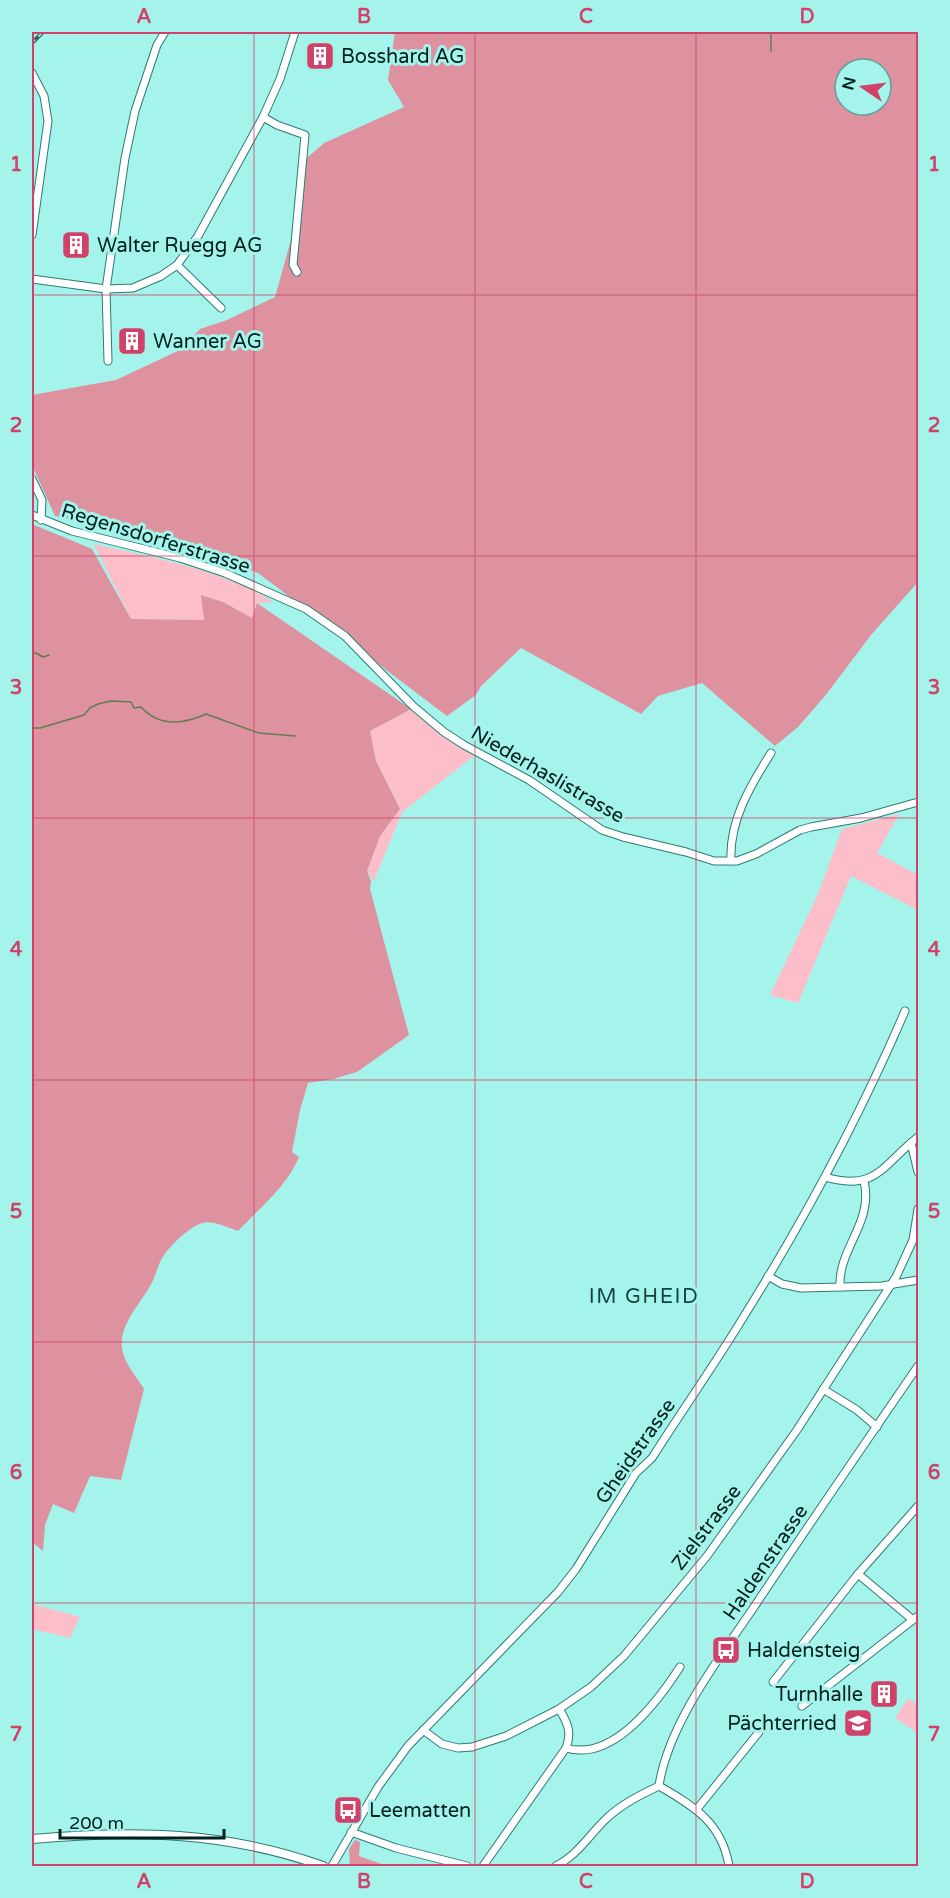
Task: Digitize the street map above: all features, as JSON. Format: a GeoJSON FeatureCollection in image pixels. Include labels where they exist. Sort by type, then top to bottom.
{"type":"FeatureCollection","features":[{"type":"Feature","properties":{"kind":"main road"},"geometry":{"type":"LineString","coordinates":[[32,1839],[123,1833],[203,1837],[263,1848],[323,1866]]}},
{"type":"Feature","properties":{"kind":"street"},"geometry":{"type":"LineString","coordinates":[[108,361],[106,289],[125,158],[135,111],[157,45],[165,32]]}},
{"type":"Feature","properties":{"kind":"street"},"geometry":{"type":"LineString","coordinates":[[32,279],[106,289],[133,288],[161,276],[177,265],[198,236],[263,117],[280,79],[295,32]]}},
{"type":"Feature","properties":{"kind":"street"},"geometry":{"type":"LineString","coordinates":[[32,72],[44,96],[48,113],[46,145],[34,203],[32,235]]}},
{"type":"Feature","properties":{"kind":"street"},"geometry":{"type":"LineString","coordinates":[[263,117],[277,125],[305,135],[293,265],[297,272]]}},
{"type":"Feature","properties":{"kind":"street"},"geometry":{"type":"LineString","coordinates":[[177,265],[221,308]]}},
{"type":"Feature","properties":{"kind":"street"},"geometry":{"type":"LineString","coordinates":[[32,479],[42,500],[41,520]]}},
{"type":"Feature","properties":{"kind":"street","name":"Regensdorferstrasse"},"geometry":{"type":"LineString","coordinates":[[32,515],[85,535],[180,558],[235,577],[289,600],[321,618],[345,636],[386,677]]}},
{"type":"Feature","properties":{"kind":"street","name":"Niederhaslistrasse"},"geometry":{"type":"LineString","coordinates":[[386,677],[413,706],[444,732],[529,780],[602,830],[704,858],[731,861],[750,857],[800,830],[861,818],[918,802]]}},
{"type":"Feature","properties":{"kind":"street"},"geometry":{"type":"LineString","coordinates":[[731,861],[732,839],[740,809],[748,789],[771,753]]}},
{"type":"Feature","properties":{"kind":"street","name":"Gheidstrasse"},"geometry":{"type":"LineString","coordinates":[[332,1866],[384,1778],[423,1730],[532,1622],[576,1569],[632,1479],[652,1458],[702,1383],[768,1276],[825,1177],[855,1119],[904,1011]]}},
{"type":"Feature","properties":{"kind":"street"},"geometry":{"type":"LineString","coordinates":[[825,1177],[849,1182],[864,1181],[874,1177],[918,1137]]}},
{"type":"Feature","properties":{"kind":"street"},"geometry":{"type":"LineString","coordinates":[[911,1143],[918,1172]]}},
{"type":"Feature","properties":{"kind":"street"},"geometry":{"type":"LineString","coordinates":[[840,1287],[839,1274],[842,1263],[864,1213],[866,1197],[864,1181]]}},
{"type":"Feature","properties":{"kind":"street","name":"Zielstrasse"},"geometry":{"type":"LineString","coordinates":[[423,1730],[434,1740],[451,1747],[472,1747],[506,1736],[559,1709],[591,1687],[624,1656],[707,1556],[823,1389],[904,1262],[913,1240],[918,1209]]}},
{"type":"Feature","properties":{"kind":"street"},"geometry":{"type":"LineString","coordinates":[[768,1276],[791,1287],[890,1285],[918,1280]]}},
{"type":"Feature","properties":{"kind":"street","name":"Haldenstrasse"},"geometry":{"type":"LineString","coordinates":[[659,1786],[668,1748],[686,1713],[749,1615],[918,1366]]}},
{"type":"Feature","properties":{"kind":"street"},"geometry":{"type":"LineString","coordinates":[[823,1389],[856,1410],[877,1427]]}},
{"type":"Feature","properties":{"kind":"street"},"geometry":{"type":"LineString","coordinates":[[773,1682],[858,1574],[918,1506]]}},
{"type":"Feature","properties":{"kind":"street"},"geometry":{"type":"LineString","coordinates":[[801,1706],[916,1618],[858,1574]]}},
{"type":"Feature","properties":{"kind":"street"},"geometry":{"type":"LineString","coordinates":[[566,1748],[574,1750],[597,1748],[620,1736],[649,1707],[680,1667]]}},
{"type":"Feature","properties":{"kind":"street"},"geometry":{"type":"LineString","coordinates":[[483,1866],[566,1748],[570,1734],[559,1709]]}},
{"type":"Feature","properties":{"kind":"street"},"geometry":{"type":"LineString","coordinates":[[697,1809],[759,1732]]}},
{"type":"Feature","properties":{"kind":"street"},"geometry":{"type":"LineString","coordinates":[[556,1866],[577,1852],[616,1810],[659,1786],[697,1809],[708,1819],[722,1842],[729,1866]]}},
{"type":"Feature","properties":{"kind":"street"},"geometry":{"type":"LineString","coordinates":[[351,1832],[396,1848],[467,1866]]}},
{"type":"Feature","properties":{"kind":"shaded area"},"geometry":{"type":"Polygon","coordinates":[[[395,32],[918,32],[918,582],[871,635],[825,696],[798,727],[775,746],[702,683],[658,696],[641,714],[521,648],[481,686],[476,695],[447,716],[258,573],[161,539],[55,516],[32,465],[32,395],[116,380],[180,350],[200,329],[227,320],[275,297],[293,233],[300,164],[324,143],[404,107],[388,80],[395,32]]]}},
{"type":"Feature","properties":{"kind":"shaded area"},"geometry":{"type":"Polygon","coordinates":[[[32,524],[92,549],[131,619],[204,620],[201,595],[223,602],[252,618],[257,603],[411,709],[370,731],[376,761],[400,809],[380,836],[367,871],[409,1035],[357,1072],[308,1083],[292,1152],[299,1157],[288,1178],[238,1231],[216,1223],[202,1223],[185,1233],[164,1255],[152,1283],[127,1323],[122,1339],[125,1359],[144,1389],[121,1480],[90,1476],[74,1513],[53,1504],[45,1525],[43,1551],[32,1542],[32,524]]]}},
{"type":"Feature","properties":{"kind":"shaded area"},"geometry":{"type":"Polygon","coordinates":[[[94,544],[210,573],[274,602],[257,603],[252,618],[223,602],[202,595],[204,620],[131,619],[94,544]]]}},
{"type":"Feature","properties":{"kind":"shaded area"},"geometry":{"type":"Polygon","coordinates":[[[411,709],[474,756],[402,812],[374,881],[367,871],[380,836],[400,809],[376,761],[370,731],[411,709]]]}},
{"type":"Feature","properties":{"kind":"shaded area"},"geometry":{"type":"Polygon","coordinates":[[[899,814],[877,853],[918,875],[918,910],[851,876],[798,1003],[770,995],[818,894],[842,829],[899,814]]]}},
{"type":"Feature","properties":{"kind":"shaded area"},"geometry":{"type":"Polygon","coordinates":[[[32,1604],[80,1617],[70,1638],[32,1629],[32,1604]]]}},
{"type":"Feature","properties":{"kind":"shaded area"},"geometry":{"type":"Polygon","coordinates":[[[908,1698],[918,1705],[918,1733],[895,1718],[908,1698]]]}},
{"type":"Feature","properties":{"kind":"shaded area"},"geometry":{"type":"Polygon","coordinates":[[[355,1840],[360,1842],[359,1856],[387,1866],[350,1866],[349,1849],[355,1840]]]}},
{"type":"Feature","properties":{"kind":"waterway"},"geometry":{"type":"LineString","coordinates":[[771,32],[771,51]]}},
{"type":"Feature","properties":{"kind":"waterway"},"geometry":{"type":"LineString","coordinates":[[32,654],[36,653],[43,657],[49,655]]}},
{"type":"Feature","properties":{"kind":"waterway"},"geometry":{"type":"LineString","coordinates":[[32,728],[40,728],[84,715],[90,708],[111,701],[131,702],[134,708],[141,707],[164,721],[189,720],[206,714],[259,733],[295,736]]}},
{"type":"Feature","properties":{"kind":"railway"},"geometry":{"type":"LineString","coordinates":[[32,43],[43,32]]}},
{"type":"Feature","properties":{"kind":"place","name":"Bosshard AG"},"geometry":{"type":"Point","coordinates":[320,56]}},
{"type":"Feature","properties":{"kind":"place","name":"Walter Ruegg AG"},"geometry":{"type":"Point","coordinates":[76,245]}},
{"type":"Feature","properties":{"kind":"place","name":"Wanner AG"},"geometry":{"type":"Point","coordinates":[132,341]}},
{"type":"Feature","properties":{"kind":"place","name":"Haldensteig"},"geometry":{"type":"Point","coordinates":[726,1650]}},
{"type":"Feature","properties":{"kind":"place","name":"Turnhalle"},"geometry":{"type":"Point","coordinates":[884,1694]}},
{"type":"Feature","properties":{"kind":"place","name":"Pächterried"},"geometry":{"type":"Point","coordinates":[858,1723]}},
{"type":"Feature","properties":{"kind":"place","name":"Leematten"},"geometry":{"type":"Point","coordinates":[348,1810]}},
{"type":"Feature","properties":{"kind":"district","name":"IM GHEID"},"geometry":{"type":"Point","coordinates":[644,1296]}}]}
